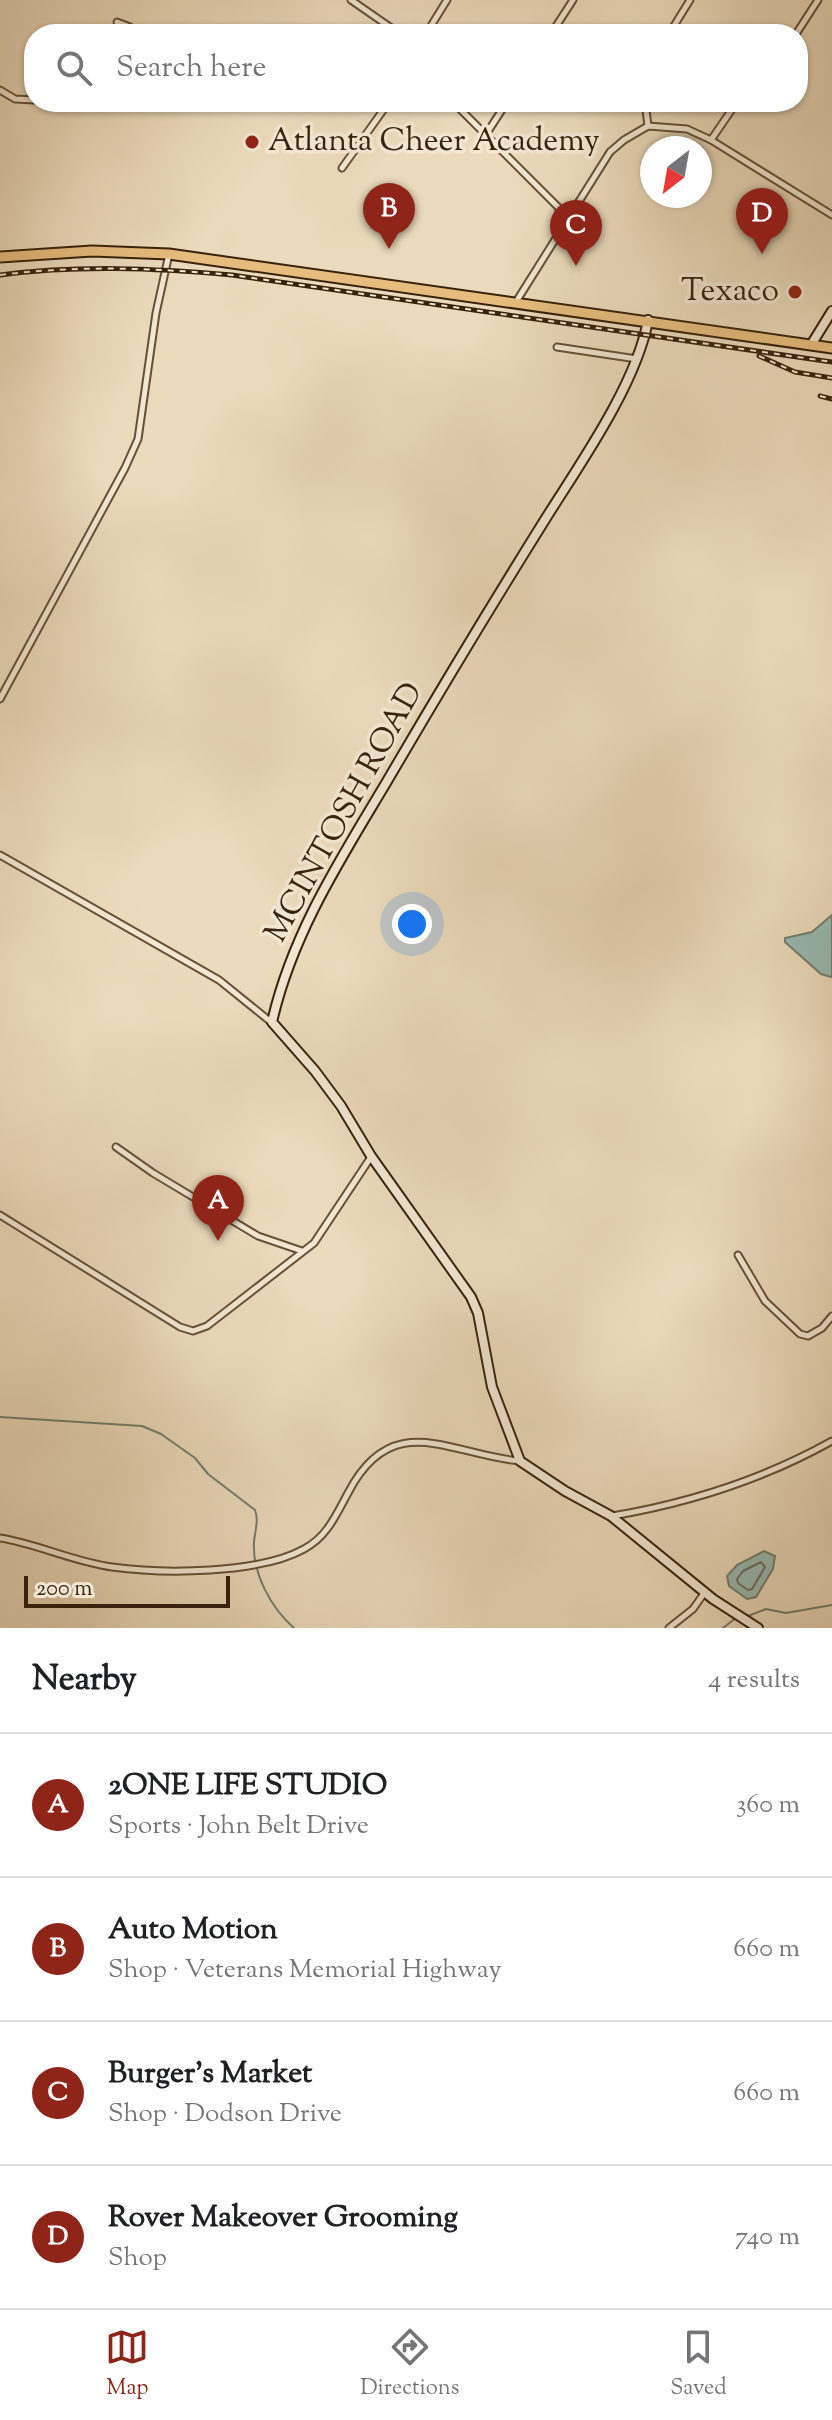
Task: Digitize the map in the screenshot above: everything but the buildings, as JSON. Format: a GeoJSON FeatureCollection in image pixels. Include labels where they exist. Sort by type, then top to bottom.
{"type":"FeatureCollection","features":[{"type":"Feature","properties":{"kind":"main road"},"geometry":{"type":"LineString","coordinates":[[0,257],[92,251],[169,254],[832,348]]}},
{"type":"Feature","properties":{"kind":"street"},"geometry":{"type":"LineString","coordinates":[[351,0],[386,24]]}},
{"type":"Feature","properties":{"kind":"street"},"geometry":{"type":"LineString","coordinates":[[432,24],[447,0]]}},
{"type":"Feature","properties":{"kind":"street"},"geometry":{"type":"LineString","coordinates":[[557,24],[573,0]]}},
{"type":"Feature","properties":{"kind":"street"},"geometry":{"type":"LineString","coordinates":[[675,24],[690,0]]}},
{"type":"Feature","properties":{"kind":"street"},"geometry":{"type":"LineString","coordinates":[[802,24],[818,0]]}},
{"type":"Feature","properties":{"kind":"street"},"geometry":{"type":"LineString","coordinates":[[117,22],[122,24]]}},
{"type":"Feature","properties":{"kind":"street"},"geometry":{"type":"LineString","coordinates":[[0,90],[15,99],[24,99]]}},
{"type":"Feature","properties":{"kind":"street"},"geometry":{"type":"LineString","coordinates":[[342,168],[382,112]]}},
{"type":"Feature","properties":{"kind":"street"},"geometry":{"type":"LineString","coordinates":[[462,112],[558,207],[563,222]]}},
{"type":"Feature","properties":{"kind":"street"},"geometry":{"type":"LineString","coordinates":[[485,136],[501,112]]}},
{"type":"Feature","properties":{"kind":"street"},"geometry":{"type":"LineString","coordinates":[[646,112],[648,126]]}},
{"type":"Feature","properties":{"kind":"street"},"geometry":{"type":"LineString","coordinates":[[712,139],[730,112]]}},
{"type":"Feature","properties":{"kind":"street"},"geometry":{"type":"LineString","coordinates":[[516,302],[563,222],[610,152],[648,126],[687,129],[702,136]]}},
{"type":"Feature","properties":{"kind":"street"},"geometry":{"type":"LineString","coordinates":[[712,141],[832,215]]}},
{"type":"Feature","properties":{"kind":"street"},"geometry":{"type":"LineString","coordinates":[[0,699],[138,439],[156,313],[169,254]]}},
{"type":"Feature","properties":{"kind":"street"},"geometry":{"type":"LineString","coordinates":[[811,345],[832,311]]}},
{"type":"Feature","properties":{"kind":"street","name":"MCINTOSH ROAD"},"geometry":{"type":"LineString","coordinates":[[272,1022],[296,943],[322,892],[470,640],[584,458],[638,359],[648,320]]}},
{"type":"Feature","properties":{"kind":"street"},"geometry":{"type":"LineString","coordinates":[[557,347],[638,359]]}},
{"type":"Feature","properties":{"kind":"street"},"geometry":{"type":"LineString","coordinates":[[0,855],[219,980],[272,1022],[332,1094],[371,1156],[471,1297],[478,1313],[492,1387],[520,1461]]}},
{"type":"Feature","properties":{"kind":"street"},"geometry":{"type":"LineString","coordinates":[[116,1147],[258,1236],[303,1252]]}},
{"type":"Feature","properties":{"kind":"street"},"geometry":{"type":"LineString","coordinates":[[0,1215],[180,1327],[193,1331],[207,1326],[303,1252],[327,1226],[371,1156]]}},
{"type":"Feature","properties":{"kind":"street"},"geometry":{"type":"LineString","coordinates":[[738,1255],[765,1301],[800,1334],[808,1336],[822,1328],[832,1316]]}},
{"type":"Feature","properties":{"kind":"street"},"geometry":{"type":"LineString","coordinates":[[611,1516],[695,1499],[783,1465],[832,1441]]}},
{"type":"Feature","properties":{"kind":"street"},"geometry":{"type":"LineString","coordinates":[[0,1538],[112,1567],[163,1570],[276,1560],[303,1550],[324,1536],[354,1482],[375,1454],[395,1445],[446,1444],[500,1459],[520,1461],[611,1516],[705,1592],[758,1628]]}},
{"type":"Feature","properties":{"kind":"street"},"geometry":{"type":"LineString","coordinates":[[669,1628],[693,1609],[705,1592]]}},
{"type":"Feature","properties":{"kind":"water"},"geometry":{"type":"Polygon","coordinates":[[[832,915],[831,977],[821,974],[785,942],[785,938],[812,932],[832,915]]]}},
{"type":"Feature","properties":{"kind":"water"},"geometry":{"type":"Polygon","coordinates":[[[764,1551],[775,1556],[773,1569],[756,1597],[747,1599],[729,1586],[727,1576],[737,1565],[764,1551]]]}},
{"type":"Feature","properties":{"kind":"waterway"},"geometry":{"type":"LineString","coordinates":[[0,1417],[142,1426],[161,1434],[195,1458],[208,1474],[255,1510],[256,1566],[271,1600],[294,1628]]}},
{"type":"Feature","properties":{"kind":"waterway"},"geometry":{"type":"LineString","coordinates":[[748,1616],[766,1609],[786,1613],[832,1605]]}},
{"type":"Feature","properties":{"kind":"waterway"},"geometry":{"type":"LineString","coordinates":[[723,1628],[737,1617]]}},
{"type":"Feature","properties":{"kind":"railway"},"geometry":{"type":"LineString","coordinates":[[0,275],[116,269],[232,275],[832,362]]}},
{"type":"Feature","properties":{"kind":"railway"},"geometry":{"type":"LineString","coordinates":[[759,356],[795,372],[832,378]]}},
{"type":"Feature","properties":{"kind":"railway"},"geometry":{"type":"LineString","coordinates":[[820,396],[832,399]]}},
{"type":"Feature","properties":{"kind":"place","name":"Atlanta Cheer Academy"},"geometry":{"type":"Point","coordinates":[252,142]}},
{"type":"Feature","properties":{"kind":"place","name":"Auto Motion"},"geometry":{"type":"Point","coordinates":[389,249]}},
{"type":"Feature","properties":{"kind":"place","name":"Rover Makeover Grooming"},"geometry":{"type":"Point","coordinates":[762,254]}},
{"type":"Feature","properties":{"kind":"place","name":"Burger's Market"},"geometry":{"type":"Point","coordinates":[576,266]}},
{"type":"Feature","properties":{"kind":"place","name":"Texaco"},"geometry":{"type":"Point","coordinates":[795,292]}},
{"type":"Feature","properties":{"kind":"place","name":"2ONE LIFE STUDIO"},"geometry":{"type":"Point","coordinates":[218,1241]}}]}
